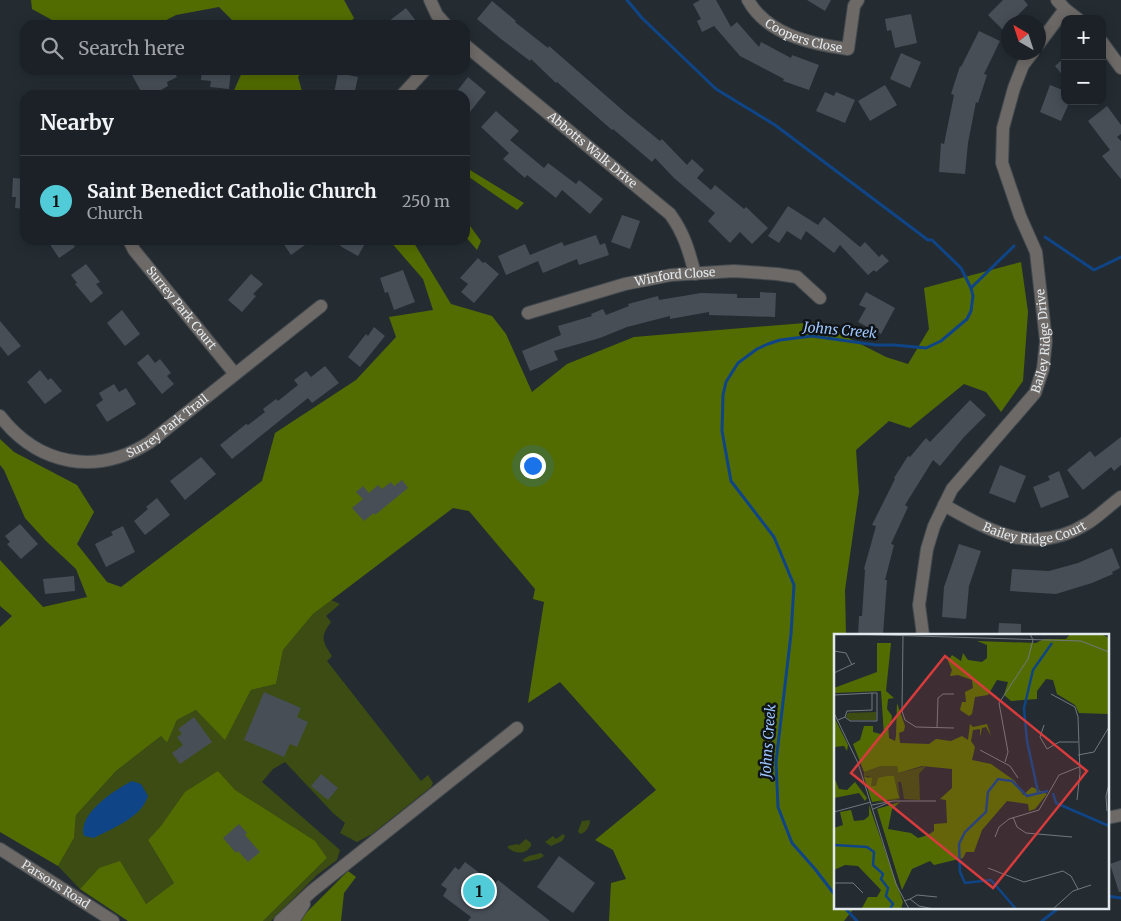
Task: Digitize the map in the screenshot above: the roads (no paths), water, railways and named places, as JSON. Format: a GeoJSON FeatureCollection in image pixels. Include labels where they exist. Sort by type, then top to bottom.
{"type":"FeatureCollection","features":[{"type":"Feature","properties":{"kind":"street"},"geometry":{"type":"LineString","coordinates":[[430,0],[442,20]]}},
{"type":"Feature","properties":{"kind":"street","name":"Coopers Close"},"geometry":{"type":"LineString","coordinates":[[748,0],[762,18],[781,32],[818,44],[848,49],[854,6],[858,0]]}},
{"type":"Feature","properties":{"kind":"street"},"geometry":{"type":"LineString","coordinates":[[1046,31],[1061,4],[1073,15]]}},
{"type":"Feature","properties":{"kind":"street"},"geometry":{"type":"LineString","coordinates":[[1106,47],[1121,68]]}},
{"type":"Feature","properties":{"kind":"street","name":"Abbotts Walk Drive"},"geometry":{"type":"LineString","coordinates":[[470,49],[670,214],[680,228],[688,245],[695,274]]}},
{"type":"Feature","properties":{"kind":"street","name":"Bailey Ridge Drive"},"geometry":{"type":"LineString","coordinates":[[923,634],[919,605],[927,549],[934,526],[952,489],[1035,393],[1043,369],[1046,341],[1036,252],[1020,216],[1002,163],[1003,128],[1014,88],[1027,60]]}},
{"type":"Feature","properties":{"kind":"street"},"geometry":{"type":"LineString","coordinates":[[407,90],[420,75]]}},
{"type":"Feature","properties":{"kind":"street","name":"Surrey Park Court"},"geometry":{"type":"LineString","coordinates":[[132,245],[235,374]]}},
{"type":"Feature","properties":{"kind":"street","name":"Winford Close"},"geometry":{"type":"LineString","coordinates":[[528,312],[626,284],[671,275],[734,271],[797,277],[820,298]]}},
{"type":"Feature","properties":{"kind":"street","name":"Surrey Park Trail"},"geometry":{"type":"LineString","coordinates":[[0,416],[20,438],[35,449],[57,458],[79,462],[103,462],[124,456],[150,442],[320,306]]}},
{"type":"Feature","properties":{"kind":"street","name":"Bailey Ridge Court"},"geometry":{"type":"LineString","coordinates":[[944,505],[988,530],[1005,536],[1031,539],[1056,537],[1068,533],[1088,523],[1121,497]]}},
{"type":"Feature","properties":{"kind":"street"},"geometry":{"type":"LineString","coordinates":[[280,921],[312,891],[517,728]]}},
{"type":"Feature","properties":{"kind":"street"},"geometry":{"type":"LineString","coordinates":[[1108,818],[1121,815]]}},
{"type":"Feature","properties":{"kind":"street","name":"Parsons Road"},"geometry":{"type":"LineString","coordinates":[[0,849],[113,921]]}},
{"type":"Feature","properties":{"kind":"street"},"geometry":{"type":"LineString","coordinates":[[293,921],[312,891]]}},
{"type":"Feature","properties":{"kind":"water"},"geometry":{"type":"Polygon","coordinates":[[[132,781],[141,784],[148,796],[139,810],[118,826],[94,838],[84,836],[83,828],[86,819],[92,811],[108,796],[132,781]]]}},
{"type":"Feature","properties":{"kind":"waterway","name":"Johns Creek"},"geometry":{"type":"LineString","coordinates":[[627,0],[642,18],[716,89],[775,125],[928,240],[932,240],[961,268],[973,296],[971,311],[967,319],[941,341],[926,348],[876,345],[812,336],[780,340],[757,349],[738,363],[726,382],[723,395],[722,431],[731,481],[774,537],[794,585],[791,634],[776,762],[778,807],[792,843],[834,894]]}},
{"type":"Feature","properties":{"kind":"waterway"},"geometry":{"type":"LineString","coordinates":[[1045,237],[1094,270],[1121,257]]}},
{"type":"Feature","properties":{"kind":"waterway"},"geometry":{"type":"LineString","coordinates":[[971,288],[1014,246]]}},
{"type":"Feature","properties":{"kind":"waterway","name":"Johns Creek"},"geometry":{"type":"LineString","coordinates":[[1108,896],[1121,898]]}},
{"type":"Feature","properties":{"kind":"waterway","name":"Johns Creek"},"geometry":{"type":"LineString","coordinates":[[845,908],[857,921]]}},
{"type":"Feature","properties":{"kind":"waterway","name":"Johns Creek"},"geometry":{"type":"LineString","coordinates":[[1042,921],[1059,908]]}},
{"type":"Feature","properties":{"kind":"place","name":"Saint Benedict Catholic Church"},"geometry":{"type":"Point","coordinates":[479,891]}}]}
